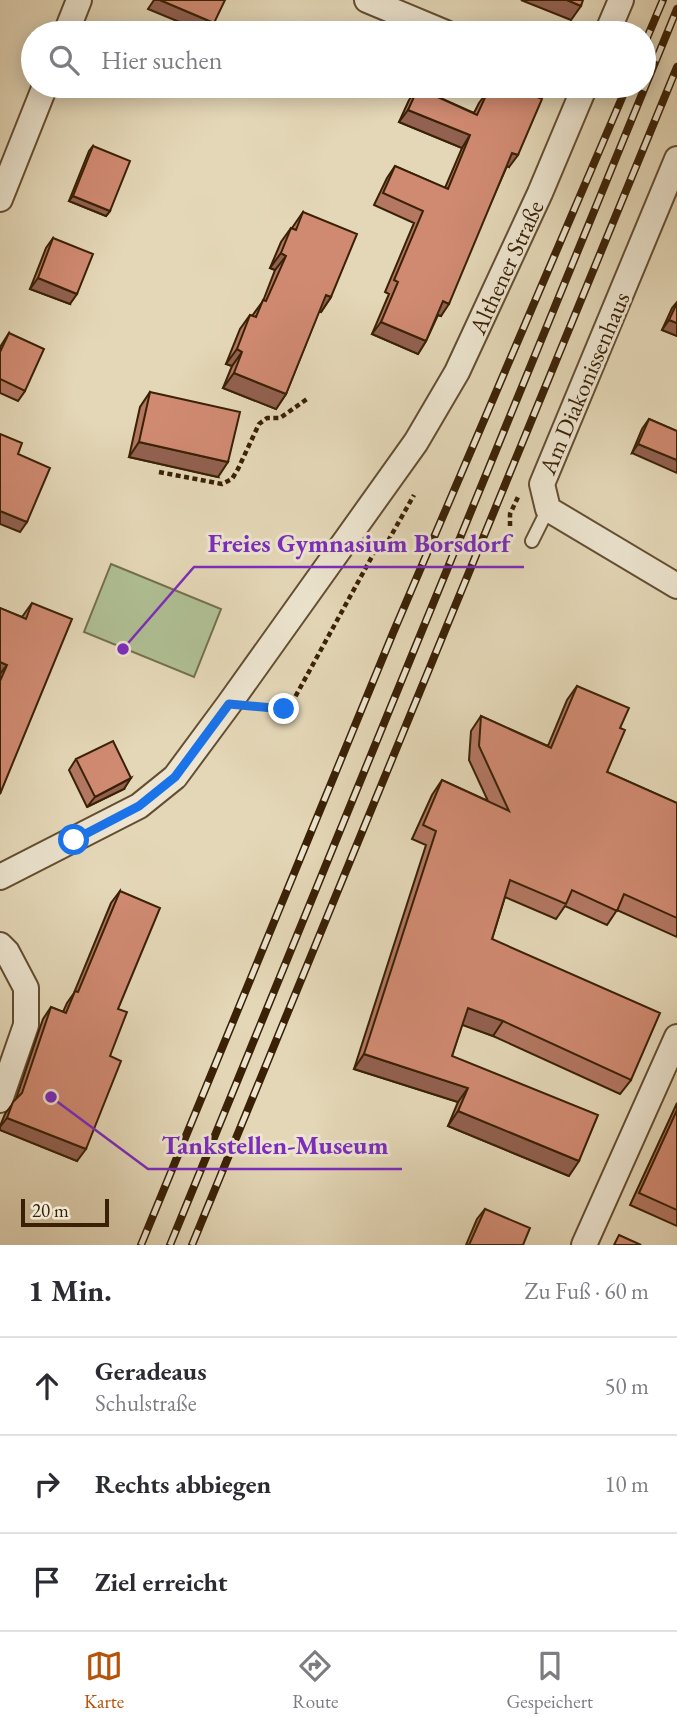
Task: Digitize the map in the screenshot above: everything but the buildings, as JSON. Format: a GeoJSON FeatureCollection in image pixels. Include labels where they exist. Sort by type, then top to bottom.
{"type":"FeatureCollection","features":[{"type":"Feature","properties":{"kind":"street"},"geometry":{"type":"LineString","coordinates":[[71,21],[79,0]]}},
{"type":"Feature","properties":{"kind":"street"},"geometry":{"type":"LineString","coordinates":[[367,0],[417,21]]}},
{"type":"Feature","properties":{"kind":"street"},"geometry":{"type":"LineString","coordinates":[[612,21],[621,0]]}},
{"type":"Feature","properties":{"kind":"street"},"geometry":{"type":"LineString","coordinates":[[0,199],[40,98]]}},
{"type":"Feature","properties":{"kind":"street","name":"Althener Straße"},"geometry":{"type":"LineString","coordinates":[[0,877],[139,806],[175,777],[229,704],[416,442],[457,373],[540,193],[576,98]]}},
{"type":"Feature","properties":{"kind":"street","name":"Am Diakonissenhaus"},"geometry":{"type":"LineString","coordinates":[[677,159],[542,484],[548,509],[677,586]]}},
{"type":"Feature","properties":{"kind":"street"},"geometry":{"type":"LineString","coordinates":[[0,946],[7,952],[26,988],[26,1025],[0,1100]]}},
{"type":"Feature","properties":{"kind":"street"},"geometry":{"type":"LineString","coordinates":[[583,1245],[677,1037]]}},
{"type":"Feature","properties":{"kind":"lane"},"geometry":{"type":"LineString","coordinates":[[532,541],[548,509]]}},
{"type":"Feature","properties":{"kind":"path"},"geometry":{"type":"LineString","coordinates":[[159,472],[222,484],[232,479],[259,424],[267,418],[280,418],[307,399]]}},
{"type":"Feature","properties":{"kind":"path"},"geometry":{"type":"LineString","coordinates":[[229,704],[284,709],[294,699],[374,551],[389,541],[415,494]]}},
{"type":"Feature","properties":{"kind":"green space"},"geometry":{"type":"Polygon","coordinates":[[[111,564],[221,609],[194,677],[84,632],[111,564]]]}},
{"type":"Feature","properties":{"kind":"railway"},"geometry":{"type":"LineString","coordinates":[[654,21],[663,0]]}},
{"type":"Feature","properties":{"kind":"railway"},"geometry":{"type":"LineString","coordinates":[[656,60],[677,9]]}},
{"type":"Feature","properties":{"kind":"railway"},"geometry":{"type":"LineString","coordinates":[[192,1245],[677,67]]}},
{"type":"Feature","properties":{"kind":"railway"},"geometry":{"type":"LineString","coordinates":[[141,1245],[393,633],[622,98]]}},
{"type":"Feature","properties":{"kind":"railway"},"geometry":{"type":"LineString","coordinates":[[170,1245],[640,98]]}},
{"type":"Feature","properties":{"kind":"place","name":"Freies Gymnasium Borsdorf"},"geometry":{"type":"Point","coordinates":[123,649]}},
{"type":"Feature","properties":{"kind":"place","name":"Tankstellen-Museum"},"geometry":{"type":"Point","coordinates":[51,1097]}},
{"type":"Feature","properties":{"kind":"route"},"geometry":{"type":"LineString","coordinates":[[74,840],[139,806],[175,777],[229,704],[284,709]]}}]}
